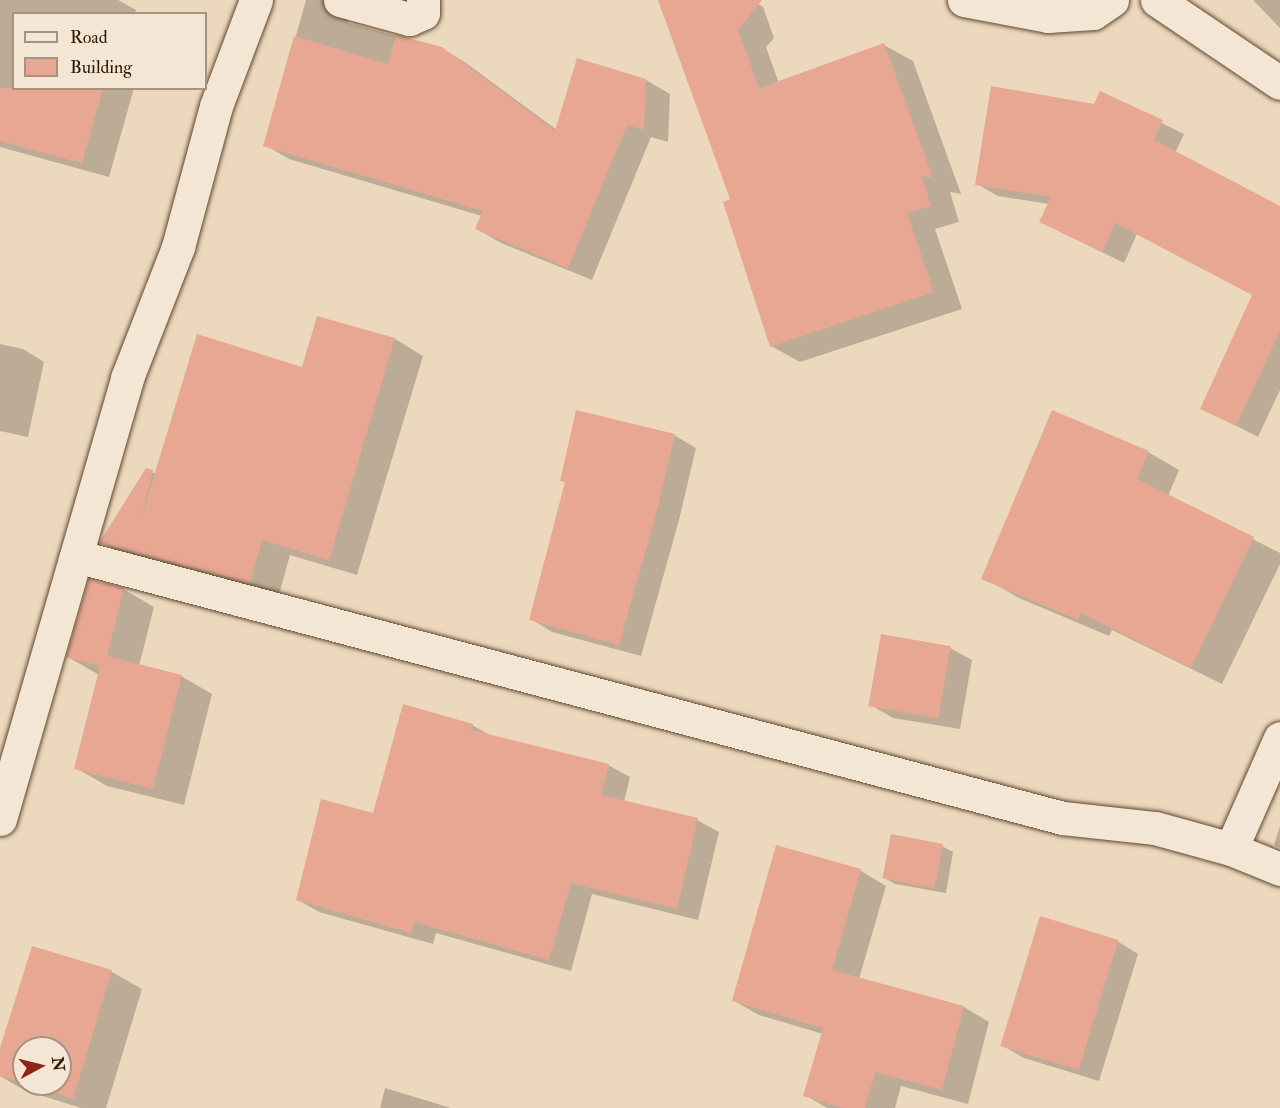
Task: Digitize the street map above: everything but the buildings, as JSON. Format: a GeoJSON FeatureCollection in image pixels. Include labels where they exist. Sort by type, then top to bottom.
{"type":"FeatureCollection","features":[{"type":"Feature","properties":{"kind":"street"},"geometry":{"type":"LineString","coordinates":[[0,819],[127,378],[178,247],[216,106],[256,0]]}},
{"type":"Feature","properties":{"kind":"street"},"geometry":{"type":"LineString","coordinates":[[339,0],[408,19],[423,13],[423,0]]}},
{"type":"Feature","properties":{"kind":"street"},"geometry":{"type":"LineString","coordinates":[[964,0],[1048,16],[1094,13],[1112,0]]}},
{"type":"Feature","properties":{"kind":"street"},"geometry":{"type":"LineString","coordinates":[[1157,0],[1280,83]]}},
{"type":"Feature","properties":{"kind":"street"},"geometry":{"type":"LineString","coordinates":[[76,556],[1063,818],[1155,828],[1231,849],[1280,869]]}},
{"type":"Feature","properties":{"kind":"street"},"geometry":{"type":"LineString","coordinates":[[1231,849],[1280,738]]}}]}
